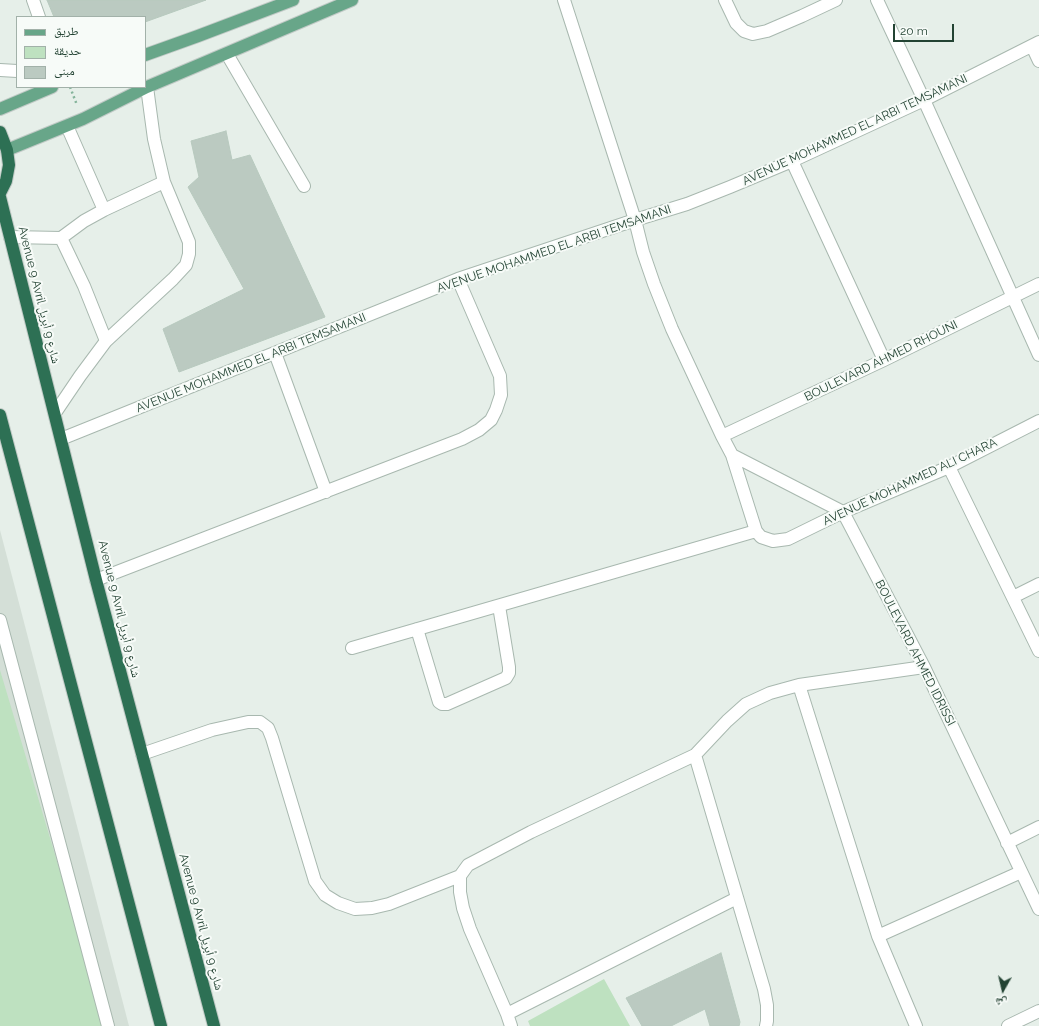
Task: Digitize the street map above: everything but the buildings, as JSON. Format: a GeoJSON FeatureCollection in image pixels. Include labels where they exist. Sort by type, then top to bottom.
{"type":"FeatureCollection","features":[{"type":"Feature","properties":{"kind":"highway"},"geometry":{"type":"LineString","coordinates":[[0,132],[7,150],[9,165],[6,181],[0,193]]}},
{"type":"Feature","properties":{"kind":"highway","name":"Avenue 9 Avril شارع 9 أبريل"},"geometry":{"type":"LineString","coordinates":[[0,197],[96,580],[214,1026]]}},
{"type":"Feature","properties":{"kind":"highway"},"geometry":{"type":"LineString","coordinates":[[0,414],[160,1026]]}},
{"type":"Feature","properties":{"kind":"main road"},"geometry":{"type":"LineString","coordinates":[[146,55],[293,0]]}},
{"type":"Feature","properties":{"kind":"main road"},"geometry":{"type":"LineString","coordinates":[[7,150],[67,126],[148,88],[352,0]]}},
{"type":"Feature","properties":{"kind":"main road"},"geometry":{"type":"LineString","coordinates":[[0,109],[50,88]]}},
{"type":"Feature","properties":{"kind":"street"},"geometry":{"type":"LineString","coordinates":[[33,0],[40,16]]}},
{"type":"Feature","properties":{"kind":"street"},"geometry":{"type":"LineString","coordinates":[[352,648],[756,532],[732,455],[672,329],[654,284],[643,252],[635,220],[564,0]]}},
{"type":"Feature","properties":{"kind":"street"},"geometry":{"type":"LineString","coordinates":[[725,0],[736,23],[744,31],[753,34],[767,32],[836,0]]}},
{"type":"Feature","properties":{"kind":"street"},"geometry":{"type":"LineString","coordinates":[[877,0],[924,100],[1039,355]]}},
{"type":"Feature","properties":{"kind":"street"},"geometry":{"type":"LineString","coordinates":[[1035,44],[1039,61]]}},
{"type":"Feature","properties":{"kind":"street","name":"AVENUE MOHAMMED EL ARBI TEMSAMANI"},"geometry":{"type":"LineString","coordinates":[[61,439],[458,279],[687,204],[730,187],[792,161],[924,100],[1035,44]]}},
{"type":"Feature","properties":{"kind":"street"},"geometry":{"type":"LineString","coordinates":[[227,54],[304,186]]}},
{"type":"Feature","properties":{"kind":"street"},"geometry":{"type":"LineString","coordinates":[[0,70],[16,71]]}},
{"type":"Feature","properties":{"kind":"street"},"geometry":{"type":"LineString","coordinates":[[55,413],[106,340],[173,279],[186,264],[189,254],[188,242],[164,182],[154,139],[148,88]]}},
{"type":"Feature","properties":{"kind":"street"},"geometry":{"type":"LineString","coordinates":[[67,126],[104,210]]}},
{"type":"Feature","properties":{"kind":"street"},"geometry":{"type":"LineString","coordinates":[[792,161],[884,360]]}},
{"type":"Feature","properties":{"kind":"street"},"geometry":{"type":"LineString","coordinates":[[10,237],[61,238],[84,221],[104,210],[164,182]]}},
{"type":"Feature","properties":{"kind":"street"},"geometry":{"type":"LineString","coordinates":[[61,238],[84,286],[106,340]]}},
{"type":"Feature","properties":{"kind":"street"},"geometry":{"type":"LineString","coordinates":[[96,580],[462,439],[479,430],[491,420],[496,410],[501,395],[500,376],[458,279]]}},
{"type":"Feature","properties":{"kind":"street","name":"BOULEVARD AHMED RHOUNI"},"geometry":{"type":"LineString","coordinates":[[722,436],[884,360],[1039,284]]}},
{"type":"Feature","properties":{"kind":"street"},"geometry":{"type":"LineString","coordinates":[[275,353],[326,492]]}},
{"type":"Feature","properties":{"kind":"street","name":"AVENUE MOHAMMED ALI CHARA"},"geometry":{"type":"LineString","coordinates":[[756,532],[762,537],[773,541],[788,539],[843,512],[949,467],[1039,421]]}},
{"type":"Feature","properties":{"kind":"street"},"geometry":{"type":"LineString","coordinates":[[732,455],[843,512]]}},
{"type":"Feature","properties":{"kind":"street"},"geometry":{"type":"LineString","coordinates":[[949,467],[1039,651]]}},
{"type":"Feature","properties":{"kind":"street","name":"BOULEVARD AHMED IDRISSI"},"geometry":{"type":"LineString","coordinates":[[843,512],[924,667],[1039,909]]}},
{"type":"Feature","properties":{"kind":"street"},"geometry":{"type":"LineString","coordinates":[[1013,597],[1039,584]]}},
{"type":"Feature","properties":{"kind":"street"},"geometry":{"type":"LineString","coordinates":[[417,630],[439,702],[442,704],[447,704],[506,678],[509,673],[499,606]]}},
{"type":"Feature","properties":{"kind":"street"},"geometry":{"type":"LineString","coordinates":[[0,620],[108,1026]]}},
{"type":"Feature","properties":{"kind":"street"},"geometry":{"type":"LineString","coordinates":[[142,754],[212,730],[248,722],[260,722],[268,728],[272,738],[315,881],[325,895],[338,903],[355,909],[372,908],[389,904],[460,876],[468,865],[482,857],[531,832],[695,755],[727,721],[746,704],[770,693],[800,685],[924,667]]}},
{"type":"Feature","properties":{"kind":"street"},"geometry":{"type":"LineString","coordinates":[[800,685],[878,936],[916,1026]]}},
{"type":"Feature","properties":{"kind":"street"},"geometry":{"type":"LineString","coordinates":[[695,755],[764,989],[767,1004],[766,1026]]}},
{"type":"Feature","properties":{"kind":"street"},"geometry":{"type":"LineString","coordinates":[[1007,843],[1039,827]]}},
{"type":"Feature","properties":{"kind":"street"},"geometry":{"type":"LineString","coordinates":[[878,936],[1021,872]]}},
{"type":"Feature","properties":{"kind":"street"},"geometry":{"type":"LineString","coordinates":[[460,876],[460,892],[463,908],[470,929],[511,1026]]}},
{"type":"Feature","properties":{"kind":"street"},"geometry":{"type":"LineString","coordinates":[[507,1014],[737,898]]}},
{"type":"Feature","properties":{"kind":"street"},"geometry":{"type":"LineString","coordinates":[[1008,1026],[1039,1010]]}},
{"type":"Feature","properties":{"kind":"shaded area"},"geometry":{"type":"Polygon","coordinates":[[[0,530],[129,1026],[0,1026],[0,530]]]}},
{"type":"Feature","properties":{"kind":"green space"},"geometry":{"type":"Polygon","coordinates":[[[0,670],[106,1026],[0,1026],[0,670]]]}},
{"type":"Feature","properties":{"kind":"green space"},"geometry":{"type":"Polygon","coordinates":[[[604,979],[630,1026],[530,1026],[528,1021],[604,979]]]}}]}
